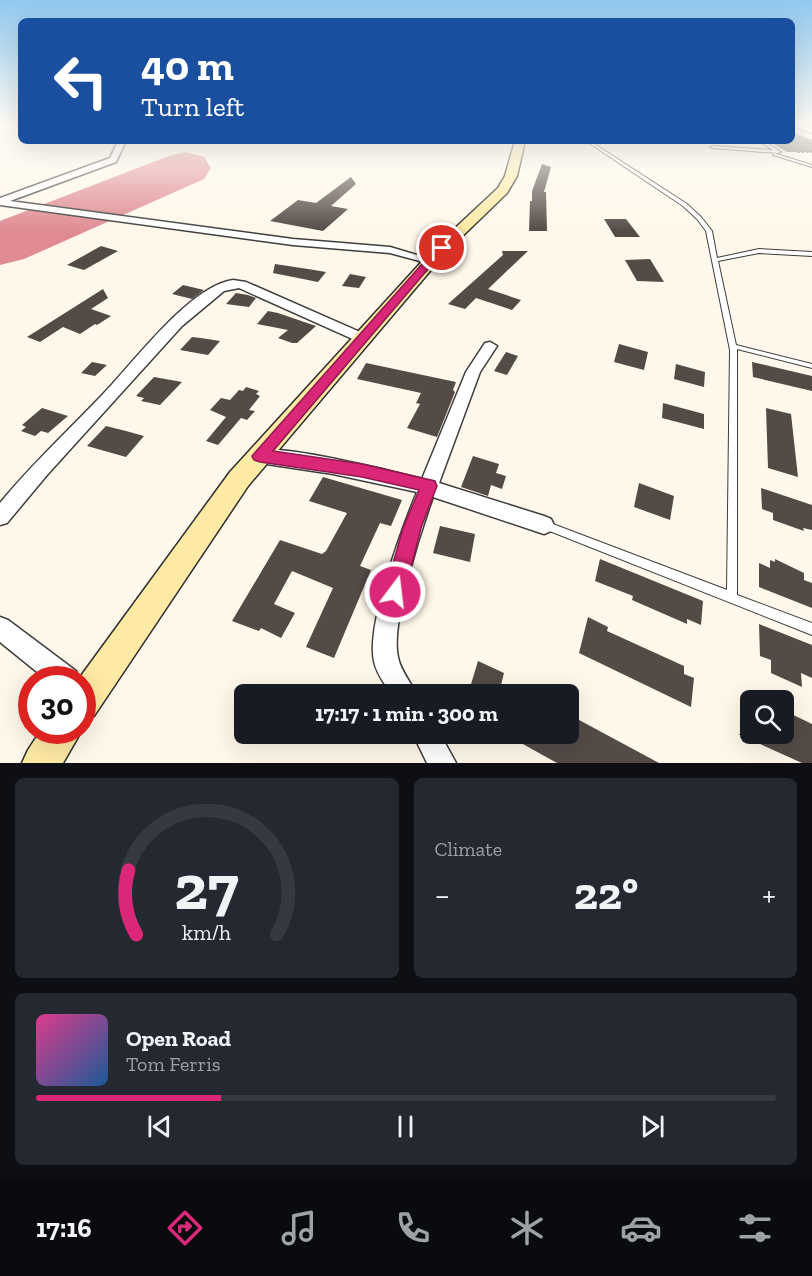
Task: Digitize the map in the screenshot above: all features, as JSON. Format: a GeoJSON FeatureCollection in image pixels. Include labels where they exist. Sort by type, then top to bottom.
{"type":"FeatureCollection","features":[{"type":"Feature","properties":{"kind":"street"},"geometry":{"type":"LineString","coordinates":[[0,202],[111,161]]}},
{"type":"Feature","properties":{"kind":"street"},"geometry":{"type":"LineString","coordinates":[[96,680],[238,479],[431,261],[503,190],[511,176],[515,161]]}},
{"type":"Feature","properties":{"kind":"street"},"geometry":{"type":"LineString","coordinates":[[0,202],[293,242],[390,250],[431,261]]}},
{"type":"Feature","properties":{"kind":"street"},"geometry":{"type":"LineString","coordinates":[[0,517],[24,486],[75,435],[172,329],[218,289],[235,284],[242,285],[362,338]]}},
{"type":"Feature","properties":{"kind":"street"},"geometry":{"type":"LineString","coordinates":[[398,684],[386,662],[384,635],[412,528],[473,372],[490,346]]}},
{"type":"Feature","properties":{"kind":"street"},"geometry":{"type":"LineString","coordinates":[[260,456],[362,470],[429,486],[544,525]]}},
{"type":"Feature","properties":{"kind":"street"},"geometry":{"type":"LineString","coordinates":[[0,628],[49,666]]}},
{"type":"Feature","properties":{"kind":"street"},"geometry":{"type":"LineString","coordinates":[[42,763],[55,744]]}},
{"type":"Feature","properties":{"kind":"street"},"geometry":{"type":"LineString","coordinates":[[432,744],[442,763]]}},
{"type":"Feature","properties":{"kind":"lane"},"geometry":{"type":"LineString","coordinates":[[618,161],[685,205],[709,231],[733,346],[732,598]]}},
{"type":"Feature","properties":{"kind":"lane"},"geometry":{"type":"LineString","coordinates":[[795,161],[812,166]]}},
{"type":"Feature","properties":{"kind":"lane"},"geometry":{"type":"LineString","coordinates":[[715,260],[759,251],[812,254]]}},
{"type":"Feature","properties":{"kind":"lane"},"geometry":{"type":"LineString","coordinates":[[733,346],[812,366]]}},
{"type":"Feature","properties":{"kind":"lane"},"geometry":{"type":"LineString","coordinates":[[544,525],[812,629]]}},
{"type":"Feature","properties":{"kind":"building"},"geometry":{"type":"Polygon","coordinates":[[[542,164],[551,167],[544,192],[546,192],[547,231],[529,231],[530,201],[532,201],[532,191],[542,164]]]}},
{"type":"Feature","properties":{"kind":"building"},"geometry":{"type":"Polygon","coordinates":[[[351,177],[356,184],[331,206],[348,209],[323,231],[270,221],[298,200],[316,203],[351,177]]]}},
{"type":"Feature","properties":{"kind":"building"},"geometry":{"type":"Polygon","coordinates":[[[604,219],[626,219],[640,237],[615,237],[604,219]]]}},
{"type":"Feature","properties":{"kind":"building"},"geometry":{"type":"Polygon","coordinates":[[[101,246],[118,251],[84,270],[67,265],[101,246]]]}},
{"type":"Feature","properties":{"kind":"building"},"geometry":{"type":"Polygon","coordinates":[[[502,251],[528,251],[488,289],[521,300],[512,310],[476,298],[465,309],[448,304],[503,255],[502,251]]]}},
{"type":"Feature","properties":{"kind":"building"},"geometry":{"type":"Polygon","coordinates":[[[650,259],[664,282],[637,281],[625,260],[650,259]]]}},
{"type":"Feature","properties":{"kind":"building"},"geometry":{"type":"Polygon","coordinates":[[[275,264],[326,272],[318,282],[273,273],[275,264]]]}},
{"type":"Feature","properties":{"kind":"building"},"geometry":{"type":"Polygon","coordinates":[[[350,274],[366,277],[359,288],[342,286],[350,274]]]}},
{"type":"Feature","properties":{"kind":"building"},"geometry":{"type":"Polygon","coordinates":[[[183,285],[204,290],[192,299],[172,294],[183,285]]]}},
{"type":"Feature","properties":{"kind":"building"},"geometry":{"type":"Polygon","coordinates":[[[103,289],[108,298],[91,309],[111,316],[97,325],[95,324],[80,334],[63,327],[40,342],[27,337],[103,289]]]}},
{"type":"Feature","properties":{"kind":"building"},"geometry":{"type":"Polygon","coordinates":[[[236,293],[256,298],[249,307],[226,304],[236,293]]]}},
{"type":"Feature","properties":{"kind":"building"},"geometry":{"type":"Polygon","coordinates":[[[268,311],[316,326],[297,343],[292,343],[278,338],[288,330],[257,324],[268,311]]]}},
{"type":"Feature","properties":{"kind":"building"},"geometry":{"type":"Polygon","coordinates":[[[192,337],[220,341],[208,355],[180,350],[192,337]]]}},
{"type":"Feature","properties":{"kind":"building"},"geometry":{"type":"Polygon","coordinates":[[[619,344],[648,352],[644,370],[614,362],[619,344]]]}},
{"type":"Feature","properties":{"kind":"building"},"geometry":{"type":"Polygon","coordinates":[[[506,352],[518,356],[507,375],[494,371],[506,352]]]}},
{"type":"Feature","properties":{"kind":"building"},"geometry":{"type":"Polygon","coordinates":[[[92,362],[107,365],[95,376],[81,373],[92,362]]]}},
{"type":"Feature","properties":{"kind":"building"},"geometry":{"type":"Polygon","coordinates":[[[752,362],[812,376],[812,391],[753,377],[752,362]]]}},
{"type":"Feature","properties":{"kind":"building"},"geometry":{"type":"Polygon","coordinates":[[[366,363],[456,382],[453,390],[455,392],[437,437],[407,428],[420,404],[416,403],[421,393],[357,379],[366,363]]]}},
{"type":"Feature","properties":{"kind":"building"},"geometry":{"type":"Polygon","coordinates":[[[676,364],[705,372],[704,387],[674,379],[676,364]]]}},
{"type":"Feature","properties":{"kind":"building"},"geometry":{"type":"Polygon","coordinates":[[[154,377],[182,382],[160,405],[141,401],[144,398],[136,396],[154,377]]]}},
{"type":"Feature","properties":{"kind":"building"},"geometry":{"type":"Polygon","coordinates":[[[246,387],[259,391],[256,394],[260,396],[249,410],[255,411],[247,420],[241,418],[218,445],[206,441],[226,417],[210,410],[221,398],[230,400],[239,390],[243,391],[246,387]]]}},
{"type":"Feature","properties":{"kind":"building"},"geometry":{"type":"Polygon","coordinates":[[[663,403],[704,414],[704,429],[662,418],[663,403]]]}},
{"type":"Feature","properties":{"kind":"building"},"geometry":{"type":"Polygon","coordinates":[[[42,408],[68,416],[48,433],[41,431],[35,436],[21,431],[26,427],[22,425],[42,408]]]}},
{"type":"Feature","properties":{"kind":"building"},"geometry":{"type":"Polygon","coordinates":[[[766,408],[791,414],[798,477],[768,468],[766,408]]]}},
{"type":"Feature","properties":{"kind":"building"},"geometry":{"type":"Polygon","coordinates":[[[106,426],[144,436],[126,457],[87,446],[106,426]]]}},
{"type":"Feature","properties":{"kind":"building"},"geometry":{"type":"Polygon","coordinates":[[[473,456],[499,464],[496,473],[506,476],[502,489],[491,485],[488,496],[461,487],[473,456]]]}},
{"type":"Feature","properties":{"kind":"building"},"geometry":{"type":"Polygon","coordinates":[[[323,477],[402,500],[391,526],[380,523],[360,566],[371,570],[334,658],[306,647],[333,588],[292,571],[274,604],[295,613],[281,638],[261,628],[259,631],[232,621],[280,540],[322,554],[326,551],[347,513],[309,501],[323,477]]]}},
{"type":"Feature","properties":{"kind":"building"},"geometry":{"type":"Polygon","coordinates":[[[639,483],[674,496],[670,520],[634,507],[639,483]]]}},
{"type":"Feature","properties":{"kind":"building"},"geometry":{"type":"Polygon","coordinates":[[[761,488],[812,505],[812,530],[803,528],[804,531],[773,520],[773,513],[762,509],[761,488]]]}},
{"type":"Feature","properties":{"kind":"building"},"geometry":{"type":"Polygon","coordinates":[[[440,526],[475,534],[470,562],[433,553],[440,526]]]}},
{"type":"Feature","properties":{"kind":"building"},"geometry":{"type":"Polygon","coordinates":[[[600,559],[703,601],[701,625],[687,619],[687,624],[632,600],[633,596],[595,581],[600,559]]]}},
{"type":"Feature","properties":{"kind":"building"},"geometry":{"type":"Polygon","coordinates":[[[775,559],[804,573],[804,580],[812,583],[812,608],[759,587],[759,563],[770,568],[770,560],[775,562],[775,559]]]}},
{"type":"Feature","properties":{"kind":"building"},"geometry":{"type":"Polygon","coordinates":[[[588,617],[608,627],[607,631],[684,666],[684,674],[694,678],[691,707],[579,653],[588,617]]]}},
{"type":"Feature","properties":{"kind":"building"},"geometry":{"type":"Polygon","coordinates":[[[759,624],[812,645],[812,678],[801,673],[802,687],[771,673],[771,660],[760,656],[759,624]]]}},
{"type":"Feature","properties":{"kind":"building"},"geometry":{"type":"Polygon","coordinates":[[[478,661],[504,673],[501,684],[471,684],[478,661]]]}},
{"type":"Feature","properties":{"kind":"building"},"geometry":{"type":"Polygon","coordinates":[[[794,715],[812,724],[812,763],[802,763],[760,744],[794,744],[794,715]]]}},
{"type":"Feature","properties":{"kind":"building"},"geometry":{"type":"Polygon","coordinates":[[[579,720],[659,763],[557,763],[523,744],[579,744],[579,720]]]}},
{"type":"Feature","properties":{"kind":"runway"},"geometry":{"type":"LineString","coordinates":[[0,245],[185,168]]}},
{"type":"Feature","properties":{"kind":"route"},"geometry":{"type":"LineString","coordinates":[[395,592],[412,528],[429,486],[362,470],[260,456],[442,248]]}}]}
